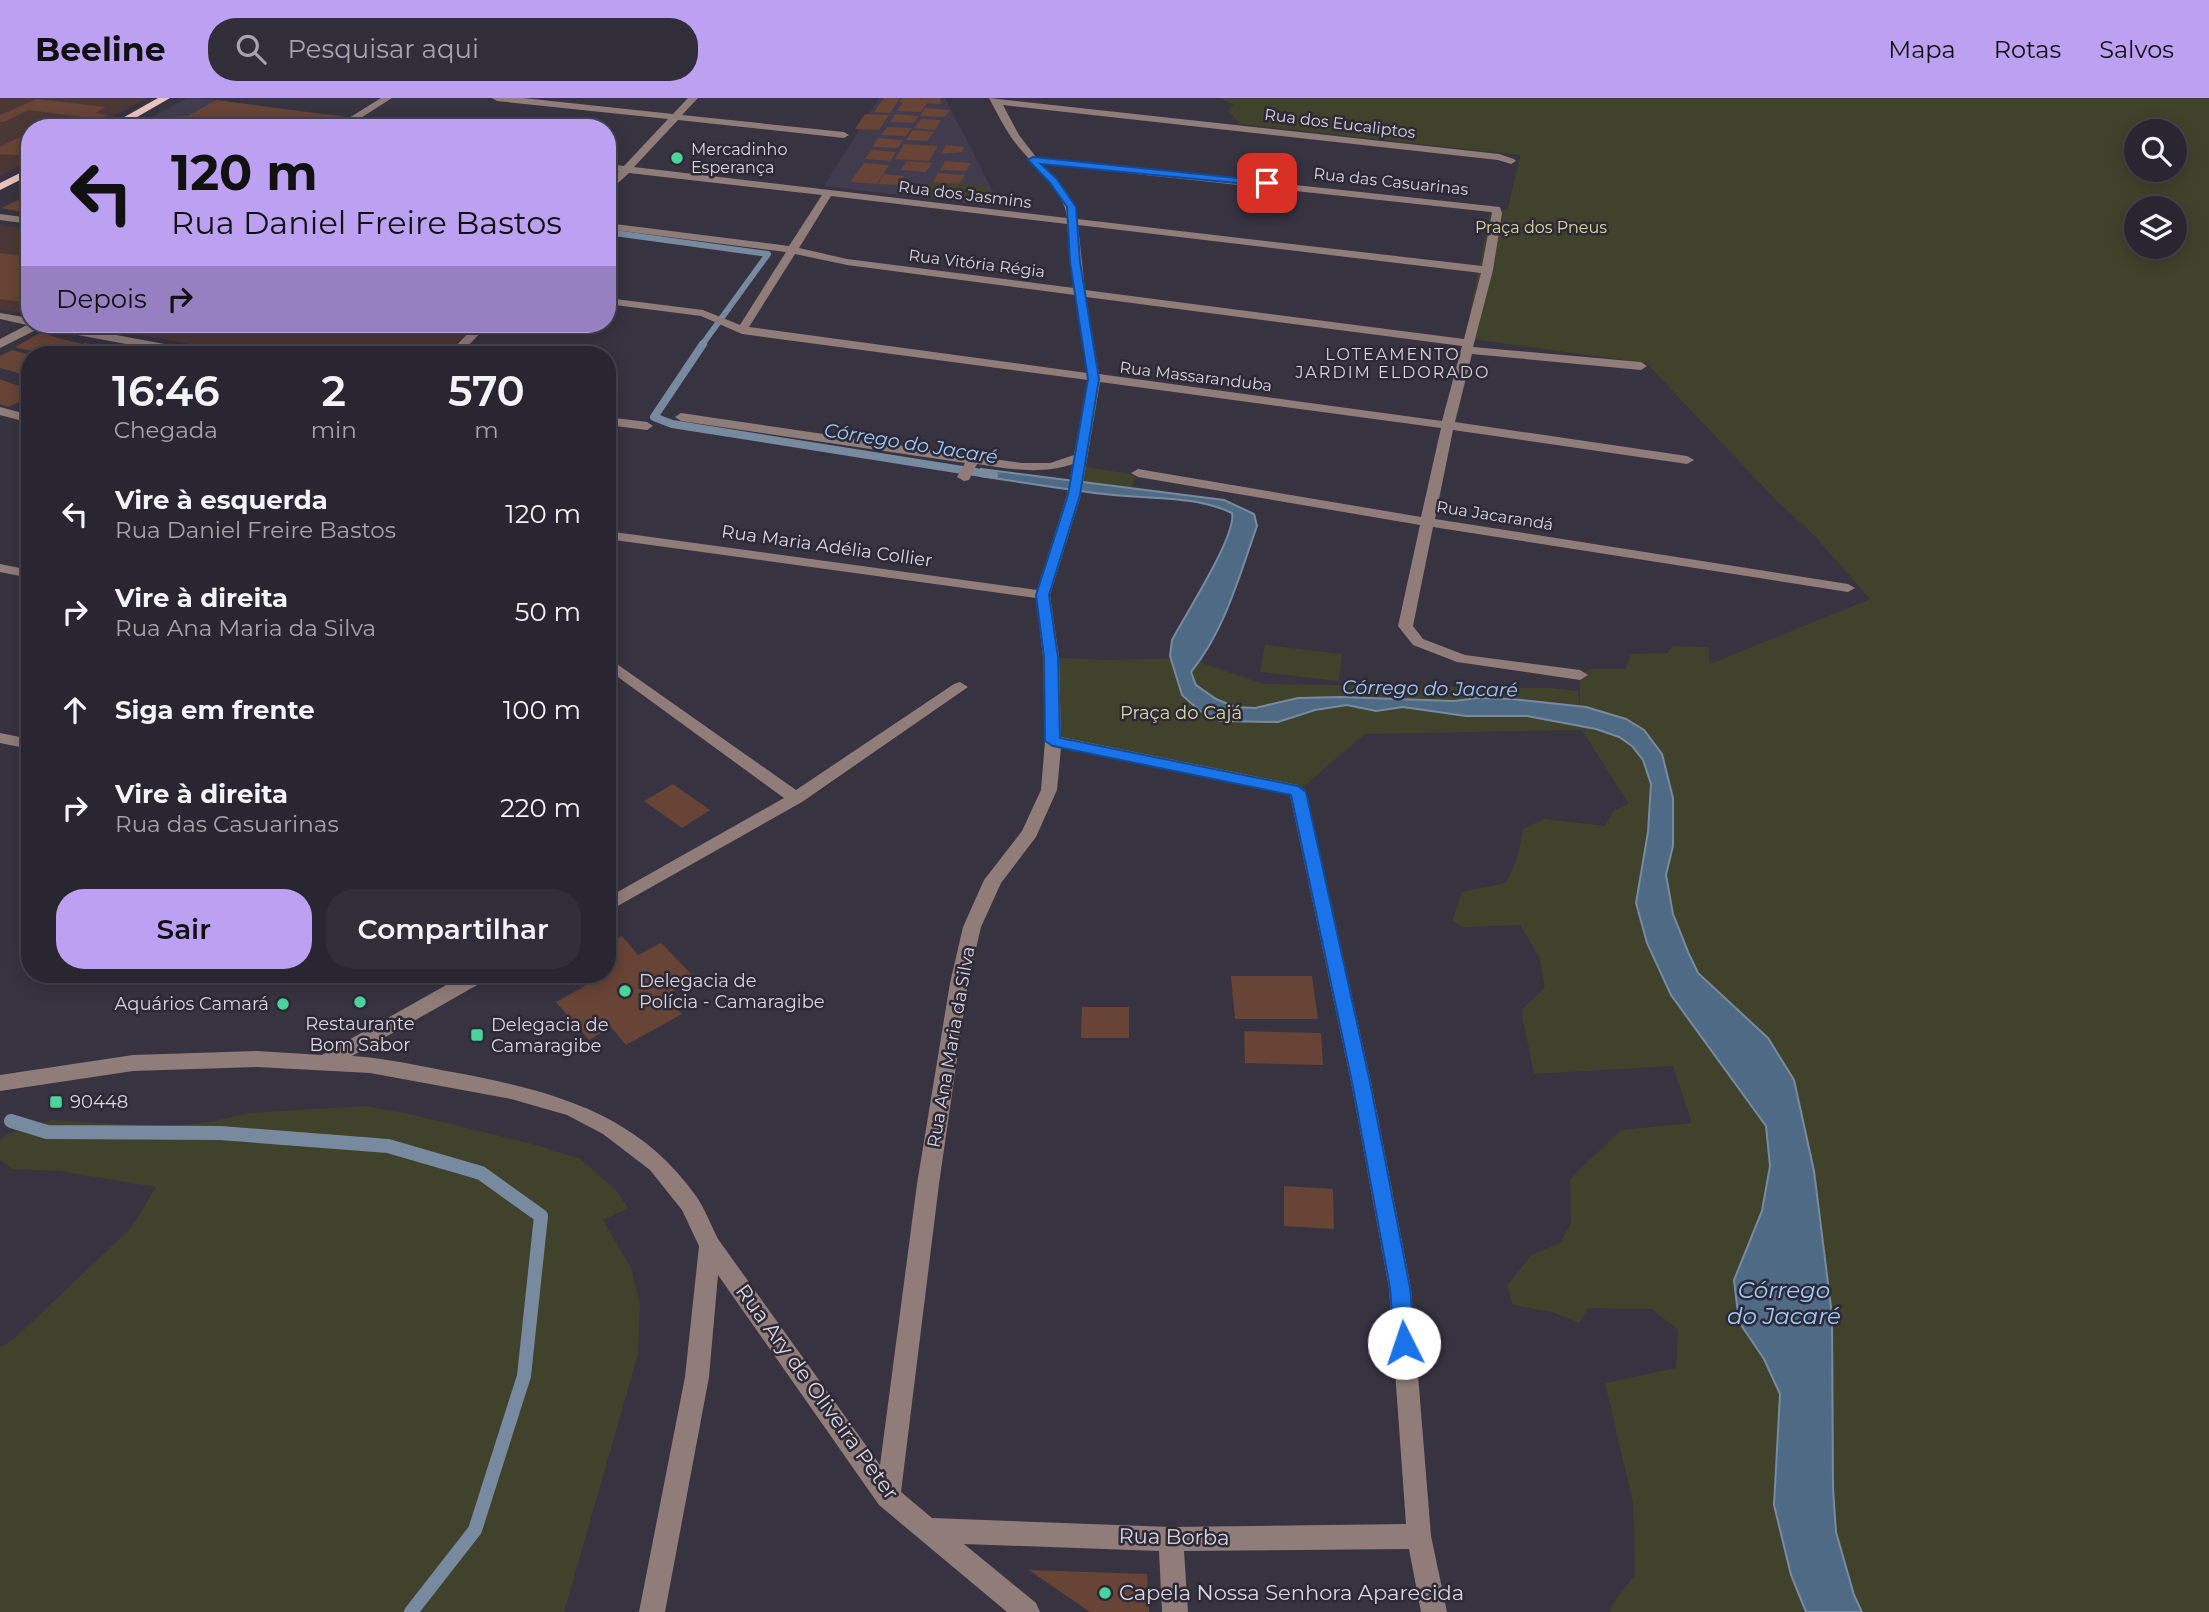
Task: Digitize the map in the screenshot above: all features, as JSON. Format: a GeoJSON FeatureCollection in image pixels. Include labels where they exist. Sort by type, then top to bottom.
{"type":"FeatureCollection","features":[{"type":"Feature","properties":{"kind":"main road"},"geometry":{"type":"LineString","coordinates":[[126,119],[165,98]]}},
{"type":"Feature","properties":{"kind":"main road"},"geometry":{"type":"LineString","coordinates":[[0,187],[21,176]]}},
{"type":"Feature","properties":{"kind":"street"},"geometry":{"type":"LineString","coordinates":[[496,98],[844,135]]}},
{"type":"Feature","properties":{"kind":"street"},"geometry":{"type":"LineString","coordinates":[[616,181],[693,98]]}},
{"type":"Feature","properties":{"kind":"street","name":"Rua Ana Maria da Silva"},"geometry":{"type":"LineString","coordinates":[[888,1497],[928,1184],[959,983],[972,927],[993,880],[1030,833],[1049,790],[1053,741],[1051,657],[1042,595],[1074,495],[1094,379],[1080,292],[1071,207],[1064,194],[1015,136],[996,100]]}},
{"type":"Feature","properties":{"kind":"street","name":"Rua dos Eucaliptos"},"geometry":{"type":"LineString","coordinates":[[996,100],[1499,157],[1511,161]]}},
{"type":"Feature","properties":{"kind":"street"},"geometry":{"type":"LineString","coordinates":[[356,119],[391,101]]}},
{"type":"Feature","properties":{"kind":"street"},"geometry":{"type":"LineString","coordinates":[[368,119],[391,101]]}},
{"type":"Feature","properties":{"kind":"street","name":"Rua das Casuarinas"},"geometry":{"type":"LineString","coordinates":[[1033,160],[1496,209],[1487,270]]}},
{"type":"Feature","properties":{"kind":"street","name":"Rua dos Jasmins"},"geometry":{"type":"LineString","coordinates":[[616,168],[1487,270]]}},
{"type":"Feature","properties":{"kind":"street"},"geometry":{"type":"LineString","coordinates":[[616,302],[713,316],[739,329],[828,193]]}},
{"type":"Feature","properties":{"kind":"street"},"geometry":{"type":"LineString","coordinates":[[0,217],[21,220]]}},
{"type":"Feature","properties":{"kind":"street","name":"Rua Vitória Régia"},"geometry":{"type":"LineString","coordinates":[[616,227],[791,250],[847,262],[1468,346],[1641,366]]}},
{"type":"Feature","properties":{"kind":"street"},"geometry":{"type":"LineString","coordinates":[[616,236],[759,255]]}},
{"type":"Feature","properties":{"kind":"street"},"geometry":{"type":"LineString","coordinates":[[1487,270],[1448,424],[1405,626],[1418,642],[1462,659],[1580,675]]}},
{"type":"Feature","properties":{"kind":"street"},"geometry":{"type":"LineString","coordinates":[[0,316],[21,320]]}},
{"type":"Feature","properties":{"kind":"street","name":"Rua Massaranduba"},"geometry":{"type":"LineString","coordinates":[[739,329],[1094,379],[1448,424],[1687,460]]}},
{"type":"Feature","properties":{"kind":"street"},"geometry":{"type":"LineString","coordinates":[[0,344],[21,333]]}},
{"type":"Feature","properties":{"kind":"street"},"geometry":{"type":"LineString","coordinates":[[85,333],[152,346]]}},
{"type":"Feature","properties":{"kind":"street"},"geometry":{"type":"LineString","coordinates":[[462,346],[474,333]]}},
{"type":"Feature","properties":{"kind":"street"},"geometry":{"type":"LineString","coordinates":[[130,346],[136,343]]}},
{"type":"Feature","properties":{"kind":"street"},"geometry":{"type":"LineString","coordinates":[[4,412],[21,405]]}},
{"type":"Feature","properties":{"kind":"street"},"geometry":{"type":"LineString","coordinates":[[4,412],[21,417]]}},
{"type":"Feature","properties":{"kind":"street"},"geometry":{"type":"LineString","coordinates":[[681,417],[1035,468],[1079,460]]}},
{"type":"Feature","properties":{"kind":"street"},"geometry":{"type":"LineString","coordinates":[[616,422],[647,426]]}},
{"type":"Feature","properties":{"kind":"street"},"geometry":{"type":"LineString","coordinates":[[964,476],[973,461]]}},
{"type":"Feature","properties":{"kind":"street","name":"Rua Jacarandá"},"geometry":{"type":"LineString","coordinates":[[1138,473],[1427,522],[1848,588]]}},
{"type":"Feature","properties":{"kind":"street","name":"Rua Maria Adélia Collier"},"geometry":{"type":"LineString","coordinates":[[616,536],[1042,595]]}},
{"type":"Feature","properties":{"kind":"street"},"geometry":{"type":"LineString","coordinates":[[0,568],[21,572]]}},
{"type":"Feature","properties":{"kind":"street"},"geometry":{"type":"LineString","coordinates":[[616,668],[796,798]]}},
{"type":"Feature","properties":{"kind":"street"},"geometry":{"type":"LineString","coordinates":[[616,901],[796,798],[960,687]]}},
{"type":"Feature","properties":{"kind":"street"},"geometry":{"type":"LineString","coordinates":[[0,738],[21,742]]}},
{"type":"Feature","properties":{"kind":"street"},"geometry":{"type":"LineString","coordinates":[[1053,741],[1298,792],[1361,1082],[1400,1288],[1419,1536],[1434,1612]]}},
{"type":"Feature","properties":{"kind":"street"},"geometry":{"type":"LineString","coordinates":[[324,1063],[465,983]]}},
{"type":"Feature","properties":{"kind":"street","name":"Rua Ary de Oliveira Peter"},"geometry":{"type":"LineString","coordinates":[[0,1083],[133,1063],[257,1059],[370,1065],[511,1091],[573,1109],[610,1128],[657,1164],[690,1204],[710,1246],[888,1497],[1027,1612]]}},
{"type":"Feature","properties":{"kind":"street"},"geometry":{"type":"LineString","coordinates":[[652,1612],[697,1377],[710,1246]]}},
{"type":"Feature","properties":{"kind":"street","name":"Rua Borba"},"geometry":{"type":"LineString","coordinates":[[929,1530],[1171,1539],[1419,1536]]}},
{"type":"Feature","properties":{"kind":"street"},"geometry":{"type":"LineString","coordinates":[[1171,1539],[1175,1612]]}},
{"type":"Feature","properties":{"kind":"shaded area"},"geometry":{"type":"Polygon","coordinates":[[[0,98],[148,98],[108,119],[21,119],[21,165],[0,176],[0,98]]]}},
{"type":"Feature","properties":{"kind":"shaded area"},"geometry":{"type":"Polygon","coordinates":[[[187,98],[348,117],[345,119],[148,119],[187,98]]]}},
{"type":"Feature","properties":{"kind":"shaded area"},"geometry":{"type":"Polygon","coordinates":[[[879,98],[945,98],[1001,207],[824,186],[879,98]]]}},
{"type":"Feature","properties":{"kind":"shaded area"},"geometry":{"type":"Polygon","coordinates":[[[0,225],[21,228],[21,313],[0,309],[0,225]]]}},
{"type":"Feature","properties":{"kind":"shaded area"},"geometry":{"type":"Polygon","coordinates":[[[129,333],[467,333],[455,346],[201,346],[129,333]]]}},
{"type":"Feature","properties":{"kind":"green space"},"geometry":{"type":"Polygon","coordinates":[[[1218,98],[2209,98],[2209,1612],[1611,1612],[1610,1608],[1635,1574],[1633,1503],[1605,1383],[1676,1368],[1678,1330],[1652,1309],[1588,1308],[1579,1323],[1552,1312],[1513,1305],[1507,1286],[1531,1255],[1560,1243],[1571,1223],[1570,1179],[1621,1130],[1692,1123],[1673,1066],[1534,1074],[1521,1010],[1545,988],[1539,956],[1520,925],[1464,927],[1452,921],[1462,892],[1506,883],[1518,856],[1523,829],[1544,819],[1605,826],[1614,810],[1629,804],[1582,730],[1365,734],[1298,791],[1053,741],[1061,729],[1051,657],[1105,660],[1188,658],[1263,684],[1550,688],[1578,691],[1580,713],[1580,675],[1590,669],[1626,669],[1631,654],[1667,653],[1673,646],[1708,647],[1710,664],[1870,599],[1813,534],[1776,500],[1646,363],[1465,338],[1490,213],[1508,209],[1520,155],[1240,124],[1227,110],[1234,105],[1218,98]]]}},
{"type":"Feature","properties":{"kind":"green space"},"geometry":{"type":"Polygon","coordinates":[[[924,184],[985,185],[994,204],[914,195],[924,184]]]}},
{"type":"Feature","properties":{"kind":"green space"},"geometry":{"type":"Polygon","coordinates":[[[1080,466],[1136,475],[1132,488],[1076,482],[1080,466]]]}},
{"type":"Feature","properties":{"kind":"green space"},"geometry":{"type":"Polygon","coordinates":[[[1265,645],[1342,654],[1339,681],[1260,672],[1265,645]]]}},
{"type":"Feature","properties":{"kind":"green space"},"geometry":{"type":"Polygon","coordinates":[[[366,1106],[536,1145],[580,1159],[615,1189],[628,1208],[603,1220],[631,1268],[640,1306],[638,1354],[564,1612],[0,1612],[0,1347],[13,1340],[131,1228],[156,1187],[60,1171],[12,1169],[0,1159],[0,1141],[7,1134],[52,1120],[166,1127],[211,1122],[249,1113],[366,1106]]]}},
{"type":"Feature","properties":{"kind":"water","name":"Córrego do Jacaré"},"geometry":{"type":"Polygon","coordinates":[[[981,469],[1224,500],[1254,514],[1257,526],[1230,602],[1213,639],[1191,672],[1196,685],[1216,699],[1235,707],[1255,708],[1298,698],[1454,701],[1477,698],[1512,699],[1586,707],[1626,719],[1644,730],[1662,754],[1673,798],[1673,846],[1666,875],[1673,914],[1689,954],[1698,973],[1768,1038],[1794,1080],[1814,1171],[1832,1315],[1833,1488],[1836,1532],[1854,1595],[1862,1612],[1806,1612],[1791,1575],[1774,1505],[1780,1394],[1764,1359],[1739,1322],[1734,1280],[1762,1211],[1770,1166],[1766,1126],[1671,995],[1647,943],[1636,903],[1648,832],[1651,784],[1643,760],[1632,746],[1619,737],[1596,729],[1527,716],[1466,716],[1403,707],[1376,711],[1347,705],[1315,710],[1278,722],[1220,721],[1200,711],[1182,695],[1170,656],[1172,640],[1227,539],[1232,513],[1185,500],[1104,494],[980,476],[981,469]]]}},
{"type":"Feature","properties":{"kind":"building"},"geometry":{"type":"Polygon","coordinates":[[[884,98],[900,98],[890,113],[874,112],[884,98]]]}},
{"type":"Feature","properties":{"kind":"building"},"geometry":{"type":"Polygon","coordinates":[[[902,98],[940,98],[941,104],[927,103],[921,112],[897,111],[903,102],[899,102],[902,98]]]}},
{"type":"Feature","properties":{"kind":"building"},"geometry":{"type":"Polygon","coordinates":[[[37,99],[106,107],[95,113],[107,115],[99,119],[28,110],[0,122],[0,115],[37,99]]]}},
{"type":"Feature","properties":{"kind":"building"},"geometry":{"type":"Polygon","coordinates":[[[216,100],[342,116],[337,119],[168,119],[188,116],[216,100]]]}},
{"type":"Feature","properties":{"kind":"building"},"geometry":{"type":"Polygon","coordinates":[[[925,108],[950,110],[945,117],[920,116],[925,108]]]}},
{"type":"Feature","properties":{"kind":"building"},"geometry":{"type":"Polygon","coordinates":[[[865,114],[889,115],[879,130],[855,129],[865,114]]]}},
{"type":"Feature","properties":{"kind":"building"},"geometry":{"type":"Polygon","coordinates":[[[895,114],[919,116],[914,123],[890,122],[895,114]]]}},
{"type":"Feature","properties":{"kind":"building"},"geometry":{"type":"Polygon","coordinates":[[[921,119],[941,120],[935,130],[914,128],[921,119]]]}},
{"type":"Feature","properties":{"kind":"building"},"geometry":{"type":"Polygon","coordinates":[[[887,127],[912,128],[906,136],[881,135],[887,127]]]}},
{"type":"Feature","properties":{"kind":"building"},"geometry":{"type":"Polygon","coordinates":[[[913,130],[934,132],[927,141],[906,140],[913,130]]]}},
{"type":"Feature","properties":{"kind":"building"},"geometry":{"type":"Polygon","coordinates":[[[878,138],[903,140],[898,148],[872,147],[878,138]]]}},
{"type":"Feature","properties":{"kind":"building"},"geometry":{"type":"Polygon","coordinates":[[[21,139],[21,155],[0,154],[0,147],[21,139]]]}},
{"type":"Feature","properties":{"kind":"building"},"geometry":{"type":"Polygon","coordinates":[[[904,144],[938,146],[929,161],[895,159],[904,144]]]}},
{"type":"Feature","properties":{"kind":"building"},"geometry":{"type":"Polygon","coordinates":[[[946,145],[965,147],[962,152],[941,154],[946,145]]]}},
{"type":"Feature","properties":{"kind":"building"},"geometry":{"type":"Polygon","coordinates":[[[871,150],[896,152],[890,161],[865,159],[871,150]]]}},
{"type":"Feature","properties":{"kind":"building"},"geometry":{"type":"Polygon","coordinates":[[[907,161],[932,163],[926,172],[901,170],[907,161]]]}},
{"type":"Feature","properties":{"kind":"building"},"geometry":{"type":"Polygon","coordinates":[[[945,161],[971,163],[966,171],[940,170],[945,161]]]}},
{"type":"Feature","properties":{"kind":"building"},"geometry":{"type":"Polygon","coordinates":[[[864,163],[889,165],[877,184],[850,182],[864,163]]]}},
{"type":"Feature","properties":{"kind":"building"},"geometry":{"type":"Polygon","coordinates":[[[938,173],[965,175],[959,184],[933,182],[938,173]]]}},
{"type":"Feature","properties":{"kind":"building"},"geometry":{"type":"Polygon","coordinates":[[[884,174],[904,176],[898,185],[878,184],[884,174]]]}},
{"type":"Feature","properties":{"kind":"building"},"geometry":{"type":"Polygon","coordinates":[[[21,198],[21,212],[1,208],[21,198]]]}},
{"type":"Feature","properties":{"kind":"building"},"geometry":{"type":"Polygon","coordinates":[[[0,253],[21,256],[21,302],[0,299],[0,253]]]}},
{"type":"Feature","properties":{"kind":"building"},"geometry":{"type":"Polygon","coordinates":[[[40,333],[101,346],[21,346],[21,349],[15,347],[40,333]]]}},
{"type":"Feature","properties":{"kind":"building"},"geometry":{"type":"Polygon","coordinates":[[[12,350],[21,352],[21,374],[0,368],[0,356],[12,350]]]}},
{"type":"Feature","properties":{"kind":"building"},"geometry":{"type":"Polygon","coordinates":[[[0,379],[21,387],[21,401],[8,407],[0,404],[0,379]]]}},
{"type":"Feature","properties":{"kind":"building"},"geometry":{"type":"Polygon","coordinates":[[[673,784],[710,810],[682,828],[644,801],[673,784]]]}},
{"type":"Feature","properties":{"kind":"building","name":"Delegacia de Polícia - Camaragibe"},"geometry":{"type":"Polygon","coordinates":[[[622,936],[638,955],[661,943],[695,978],[665,996],[682,1014],[626,1045],[611,1027],[589,1040],[556,1002],[585,986],[583,983],[616,983],[616,939],[622,936]]]}},
{"type":"Feature","properties":{"kind":"building"},"geometry":{"type":"Polygon","coordinates":[[[1231,976],[1312,976],[1318,1019],[1235,1019],[1231,976]]]}},
{"type":"Feature","properties":{"kind":"building"},"geometry":{"type":"Polygon","coordinates":[[[1082,1007],[1129,1007],[1129,1038],[1081,1038],[1082,1007]]]}},
{"type":"Feature","properties":{"kind":"building"},"geometry":{"type":"Polygon","coordinates":[[[1244,1031],[1321,1033],[1323,1065],[1245,1063],[1244,1031]]]}},
{"type":"Feature","properties":{"kind":"building"},"geometry":{"type":"Polygon","coordinates":[[[1284,1186],[1333,1189],[1334,1229],[1284,1226],[1284,1186]]]}},
{"type":"Feature","properties":{"kind":"building","name":"Capela Nossa Senhora Aparecida"},"geometry":{"type":"Polygon","coordinates":[[[1029,1570],[1147,1574],[1149,1612],[1090,1612],[1029,1570]]]}},
{"type":"Feature","properties":{"kind":"waterway","name":"Córrego do Jacaré"},"geometry":{"type":"LineString","coordinates":[[616,233],[768,254],[702,345]]}},
{"type":"Feature","properties":{"kind":"waterway","name":"Córrego do Jacaré"},"geometry":{"type":"LineString","coordinates":[[703,344],[654,417],[672,424],[994,475]]}},
{"type":"Feature","properties":{"kind":"waterway"},"geometry":{"type":"LineString","coordinates":[[11,1121],[47,1132],[220,1133],[388,1146],[481,1173],[541,1216],[524,1376],[475,1530],[411,1612]]}},
{"type":"Feature","properties":{"kind":"place","name":"Mercadinho Esperança"},"geometry":{"type":"Point","coordinates":[677,158]}},
{"type":"Feature","properties":{"kind":"place","name":"Delegacia de Polícia - Camaragibe"},"geometry":{"type":"Point","coordinates":[625,991]}},
{"type":"Feature","properties":{"kind":"place","name":"Restaurante Bom Sabor"},"geometry":{"type":"Point","coordinates":[360,1002]}},
{"type":"Feature","properties":{"kind":"place","name":"Aquários Camará"},"geometry":{"type":"Point","coordinates":[283,1004]}},
{"type":"Feature","properties":{"kind":"place","name":"Delegacia de Camaragibe"},"geometry":{"type":"Point","coordinates":[477,1035]}},
{"type":"Feature","properties":{"kind":"place","name":"90448"},"geometry":{"type":"Point","coordinates":[56,1102]}},
{"type":"Feature","properties":{"kind":"place","name":"Capela Nossa Senhora Aparecida"},"geometry":{"type":"Point","coordinates":[1105,1593]}},
{"type":"Feature","properties":{"kind":"district","name":"LOTEAMENTO JARDIM ELDORADO"},"geometry":{"type":"Point","coordinates":[1393,363]}},
{"type":"Feature","properties":{"kind":"route"},"geometry":{"type":"LineString","coordinates":[[1267,183],[1033,160],[1054,181],[1071,207],[1075,262],[1094,379],[1074,495],[1042,595],[1051,657],[1053,741],[1298,792],[1361,1082],[1400,1288],[1404,1343]]}},
{"type":"Feature","properties":{"kind":"park label","name":"Praça dos Pneus"},"geometry":{"type":"Point","coordinates":[1541,227]}},
{"type":"Feature","properties":{"kind":"park label","name":"Praça do Cajá"},"geometry":{"type":"Point","coordinates":[1181,713]}}]}
